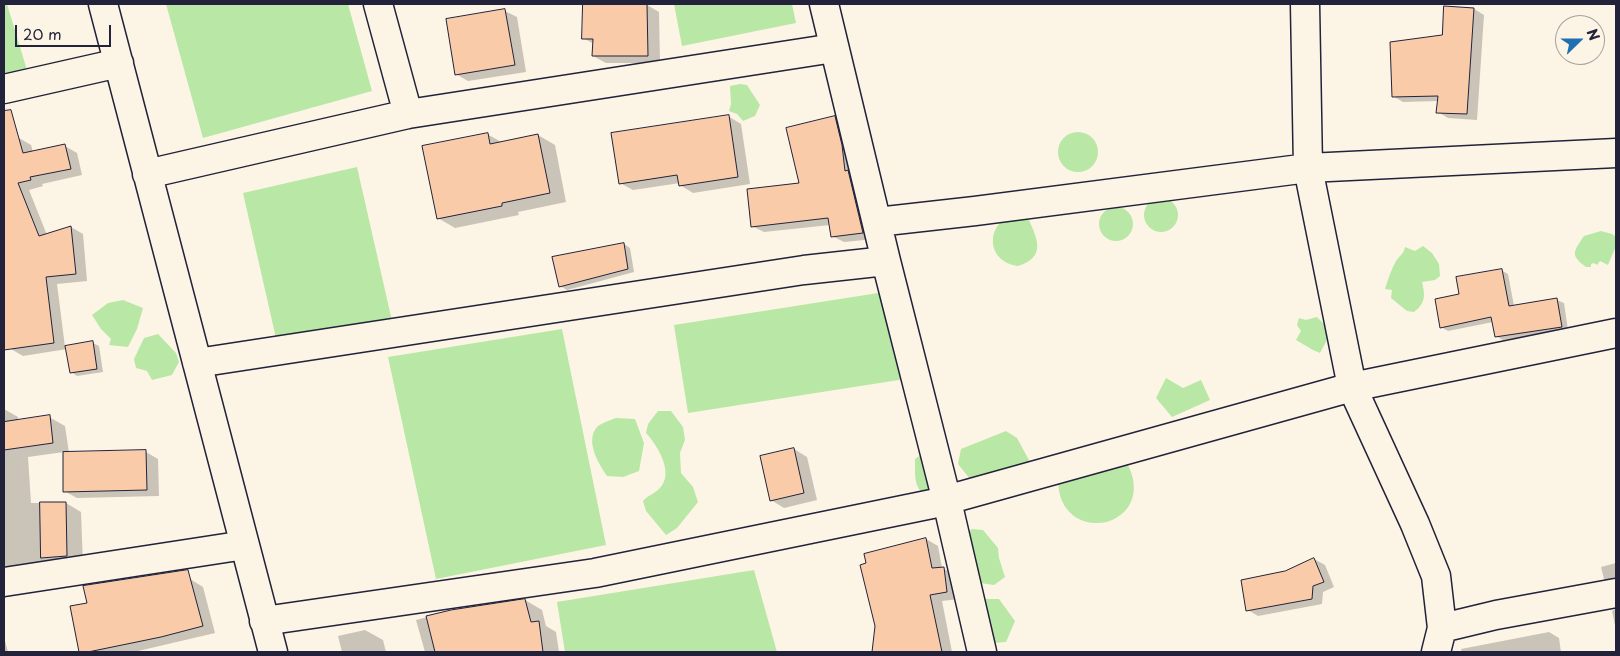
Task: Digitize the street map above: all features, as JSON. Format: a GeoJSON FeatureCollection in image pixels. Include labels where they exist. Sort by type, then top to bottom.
{"type":"FeatureCollection","features":[{"type":"Feature","properties":{"kind":"street"},"geometry":{"type":"LineString","coordinates":[[103,4],[272,652]]}},
{"type":"Feature","properties":{"kind":"street"},"geometry":{"type":"LineString","coordinates":[[378,4],[408,114]]}},
{"type":"Feature","properties":{"kind":"street"},"geometry":{"type":"LineString","coordinates":[[824,4],[886,261],[947,500],[982,652]]}},
{"type":"Feature","properties":{"kind":"street"},"geometry":{"type":"LineString","coordinates":[[1305,4],[1308,168],[1352,387],[1415,524],[1436,576],[1439,640],[1496,615],[1616,593]]}},
{"type":"Feature","properties":{"kind":"street"},"geometry":{"type":"LineString","coordinates":[[147,174],[408,114],[834,48]]}},
{"type":"Feature","properties":{"kind":"street"},"geometry":{"type":"LineString","coordinates":[[4,89],[119,63]]}},
{"type":"Feature","properties":{"kind":"street"},"geometry":{"type":"LineString","coordinates":[[877,222],[1308,168],[1616,154]]}},
{"type":"Feature","properties":{"kind":"street"},"geometry":{"type":"LineString","coordinates":[[197,363],[795,271],[886,261]]}},
{"type":"Feature","properties":{"kind":"street"},"geometry":{"type":"LineString","coordinates":[[264,621],[595,573],[947,500],[1352,387],[1616,333]]}},
{"type":"Feature","properties":{"kind":"street"},"geometry":{"type":"LineString","coordinates":[[4,582],[245,545]]}},
{"type":"Feature","properties":{"kind":"green space"},"geometry":{"type":"Polygon","coordinates":[[[4,4],[7,4],[30,80],[4,86],[4,4]]]}},
{"type":"Feature","properties":{"kind":"green space"},"geometry":{"type":"Polygon","coordinates":[[[166,4],[348,4],[372,91],[203,138],[166,4]]]}},
{"type":"Feature","properties":{"kind":"green space"},"geometry":{"type":"Polygon","coordinates":[[[674,4],[792,4],[796,23],[682,46],[674,4]]]}},
{"type":"Feature","properties":{"kind":"green space"},"geometry":{"type":"Polygon","coordinates":[[[747,85],[760,105],[755,116],[743,121],[737,114],[729,111],[731,104],[730,86],[747,85]]]}},
{"type":"Feature","properties":{"kind":"green space"},"geometry":{"type":"Polygon","coordinates":[[[1082,132],[1089,135],[1095,141],[1098,152],[1097,160],[1089,169],[1082,172],[1074,172],[1067,169],[1059,160],[1058,148],[1061,141],[1070,133],[1082,132]]]}},
{"type":"Feature","properties":{"kind":"green space"},"geometry":{"type":"Polygon","coordinates":[[[357,167],[392,321],[278,347],[243,193],[357,167]]]}},
{"type":"Feature","properties":{"kind":"green space"},"geometry":{"type":"Polygon","coordinates":[[[1161,198],[1168,199],[1173,203],[1177,208],[1177,222],[1173,227],[1168,231],[1161,232],[1154,231],[1149,227],[1145,222],[1144,215],[1145,208],[1149,203],[1154,199],[1161,198]]]}},
{"type":"Feature","properties":{"kind":"green space"},"geometry":{"type":"Polygon","coordinates":[[[1116,207],[1123,208],[1128,212],[1132,217],[1132,231],[1128,236],[1123,240],[1116,241],[1109,240],[1104,236],[1100,231],[1099,224],[1100,217],[1104,212],[1109,208],[1116,207]]]}},
{"type":"Feature","properties":{"kind":"green space"},"geometry":{"type":"Polygon","coordinates":[[[1028,218],[1036,240],[1036,252],[1033,258],[1018,266],[1006,263],[995,251],[993,245],[994,233],[1002,222],[1028,218]]]}},
{"type":"Feature","properties":{"kind":"green space"},"geometry":{"type":"Polygon","coordinates":[[[1601,231],[1616,237],[1616,246],[1608,265],[1600,261],[1597,265],[1594,263],[1591,264],[1591,267],[1586,267],[1575,256],[1577,246],[1584,236],[1601,231]]]}},
{"type":"Feature","properties":{"kind":"green space"},"geometry":{"type":"Polygon","coordinates":[[[1423,246],[1432,253],[1439,264],[1440,276],[1435,280],[1422,282],[1423,302],[1414,312],[1407,311],[1391,298],[1392,290],[1385,289],[1396,261],[1405,247],[1415,251],[1423,246]]]}},
{"type":"Feature","properties":{"kind":"green space"},"geometry":{"type":"Polygon","coordinates":[[[891,291],[905,379],[688,413],[674,325],[891,291]]]}},
{"type":"Feature","properties":{"kind":"green space"},"geometry":{"type":"Polygon","coordinates":[[[123,300],[143,308],[137,329],[128,347],[109,345],[111,339],[101,329],[92,315],[108,303],[123,300]]]}},
{"type":"Feature","properties":{"kind":"green space"},"geometry":{"type":"Polygon","coordinates":[[[1317,317],[1326,326],[1327,340],[1320,353],[1296,340],[1301,331],[1297,325],[1299,318],[1306,320],[1317,317]]]}},
{"type":"Feature","properties":{"kind":"green space"},"geometry":{"type":"Polygon","coordinates":[[[562,329],[606,545],[436,579],[388,357],[562,329]]]}},
{"type":"Feature","properties":{"kind":"green space"},"geometry":{"type":"Polygon","coordinates":[[[158,334],[176,353],[179,362],[172,375],[152,380],[147,371],[136,368],[134,359],[144,338],[158,334]]]}},
{"type":"Feature","properties":{"kind":"green space"},"geometry":{"type":"Polygon","coordinates":[[[1166,378],[1183,388],[1201,380],[1210,400],[1172,417],[1156,398],[1166,378]]]}},
{"type":"Feature","properties":{"kind":"green space"},"geometry":{"type":"Polygon","coordinates":[[[658,411],[671,411],[683,427],[685,440],[680,453],[681,473],[693,487],[698,502],[677,528],[666,535],[646,511],[643,501],[664,483],[665,468],[663,460],[660,452],[646,433],[648,424],[658,411]]]}},
{"type":"Feature","properties":{"kind":"green space"},"geometry":{"type":"Polygon","coordinates":[[[616,418],[635,419],[644,443],[639,471],[623,477],[607,476],[594,452],[592,439],[597,427],[616,418]]]}},
{"type":"Feature","properties":{"kind":"green space"},"geometry":{"type":"Polygon","coordinates":[[[1006,431],[1017,438],[1030,462],[1028,468],[998,484],[970,479],[958,464],[961,449],[1006,431]]]}},
{"type":"Feature","properties":{"kind":"green space"},"geometry":{"type":"Polygon","coordinates":[[[926,451],[948,453],[953,464],[954,492],[932,504],[922,493],[916,479],[915,459],[926,451]]]}},
{"type":"Feature","properties":{"kind":"green space"},"geometry":{"type":"Polygon","coordinates":[[[1121,455],[1131,472],[1133,482],[1134,491],[1128,508],[1112,520],[1093,523],[1084,521],[1069,512],[1064,505],[1059,490],[1059,472],[1121,455]]]}},
{"type":"Feature","properties":{"kind":"green space"},"geometry":{"type":"Polygon","coordinates":[[[972,529],[983,530],[998,548],[1005,577],[994,585],[965,581],[962,538],[972,529]]]}},
{"type":"Feature","properties":{"kind":"green space"},"geometry":{"type":"Polygon","coordinates":[[[754,570],[777,652],[565,652],[557,602],[754,570]]]}},
{"type":"Feature","properties":{"kind":"green space"},"geometry":{"type":"Polygon","coordinates":[[[981,599],[999,599],[1015,621],[1006,642],[992,643],[981,599]]]}},
{"type":"Feature","properties":{"kind":"building"},"geometry":{"type":"Polygon","coordinates":[[[583,4],[647,4],[648,56],[592,56],[593,39],[582,39],[583,4]]]}},
{"type":"Feature","properties":{"kind":"building"},"geometry":{"type":"Polygon","coordinates":[[[1444,6],[1474,8],[1467,114],[1436,113],[1438,96],[1392,97],[1390,42],[1442,35],[1444,6]]]}},
{"type":"Feature","properties":{"kind":"building"},"geometry":{"type":"Polygon","coordinates":[[[505,9],[515,65],[455,75],[446,19],[505,9]]]}},
{"type":"Feature","properties":{"kind":"building"},"geometry":{"type":"Polygon","coordinates":[[[11,110],[23,153],[65,144],[71,169],[30,177],[31,180],[18,183],[39,236],[71,226],[76,274],[46,277],[54,343],[4,350],[4,111],[11,110]]]}},
{"type":"Feature","properties":{"kind":"building"},"geometry":{"type":"Polygon","coordinates":[[[729,115],[738,177],[679,186],[677,175],[619,184],[611,133],[729,115]]]}},
{"type":"Feature","properties":{"kind":"building"},"geometry":{"type":"Polygon","coordinates":[[[835,116],[842,145],[845,171],[848,170],[863,233],[831,237],[828,218],[751,227],[747,189],[799,183],[786,128],[835,116]]]}},
{"type":"Feature","properties":{"kind":"building"},"geometry":{"type":"Polygon","coordinates":[[[488,133],[490,144],[538,134],[550,193],[502,203],[502,206],[437,219],[422,146],[488,133]]]}},
{"type":"Feature","properties":{"kind":"building"},"geometry":{"type":"Polygon","coordinates":[[[624,243],[628,269],[559,287],[552,257],[624,243]]]}},
{"type":"Feature","properties":{"kind":"building"},"geometry":{"type":"Polygon","coordinates":[[[1502,269],[1509,306],[1557,298],[1562,327],[1495,337],[1491,317],[1440,328],[1435,299],[1459,294],[1456,277],[1502,269]]]}},
{"type":"Feature","properties":{"kind":"building"},"geometry":{"type":"Polygon","coordinates":[[[93,341],[97,369],[70,373],[65,346],[93,341]]]}},
{"type":"Feature","properties":{"kind":"building"},"geometry":{"type":"Polygon","coordinates":[[[50,415],[53,443],[4,450],[4,422],[50,415]]]}},
{"type":"Feature","properties":{"kind":"building"},"geometry":{"type":"Polygon","coordinates":[[[794,448],[804,493],[770,501],[760,456],[794,448]]]}},
{"type":"Feature","properties":{"kind":"building"},"geometry":{"type":"Polygon","coordinates":[[[146,450],[147,490],[63,492],[63,452],[146,450]]]}},
{"type":"Feature","properties":{"kind":"building"},"geometry":{"type":"Polygon","coordinates":[[[40,502],[66,502],[67,556],[41,558],[40,502]]]}},
{"type":"Feature","properties":{"kind":"building"},"geometry":{"type":"Polygon","coordinates":[[[926,538],[932,568],[944,567],[947,592],[930,595],[942,652],[872,652],[875,626],[860,565],[866,563],[864,554],[926,538]]]}},
{"type":"Feature","properties":{"kind":"building"},"geometry":{"type":"Polygon","coordinates":[[[1314,558],[1324,582],[1313,586],[1312,599],[1246,611],[1241,580],[1285,571],[1314,558]]]}},
{"type":"Feature","properties":{"kind":"building"},"geometry":{"type":"Polygon","coordinates":[[[188,570],[203,626],[161,637],[88,652],[79,652],[70,606],[87,603],[83,586],[188,570]]]}},
{"type":"Feature","properties":{"kind":"building"},"geometry":{"type":"Polygon","coordinates":[[[525,599],[531,622],[539,621],[543,652],[435,652],[426,616],[451,610],[525,599]]]}}]}
